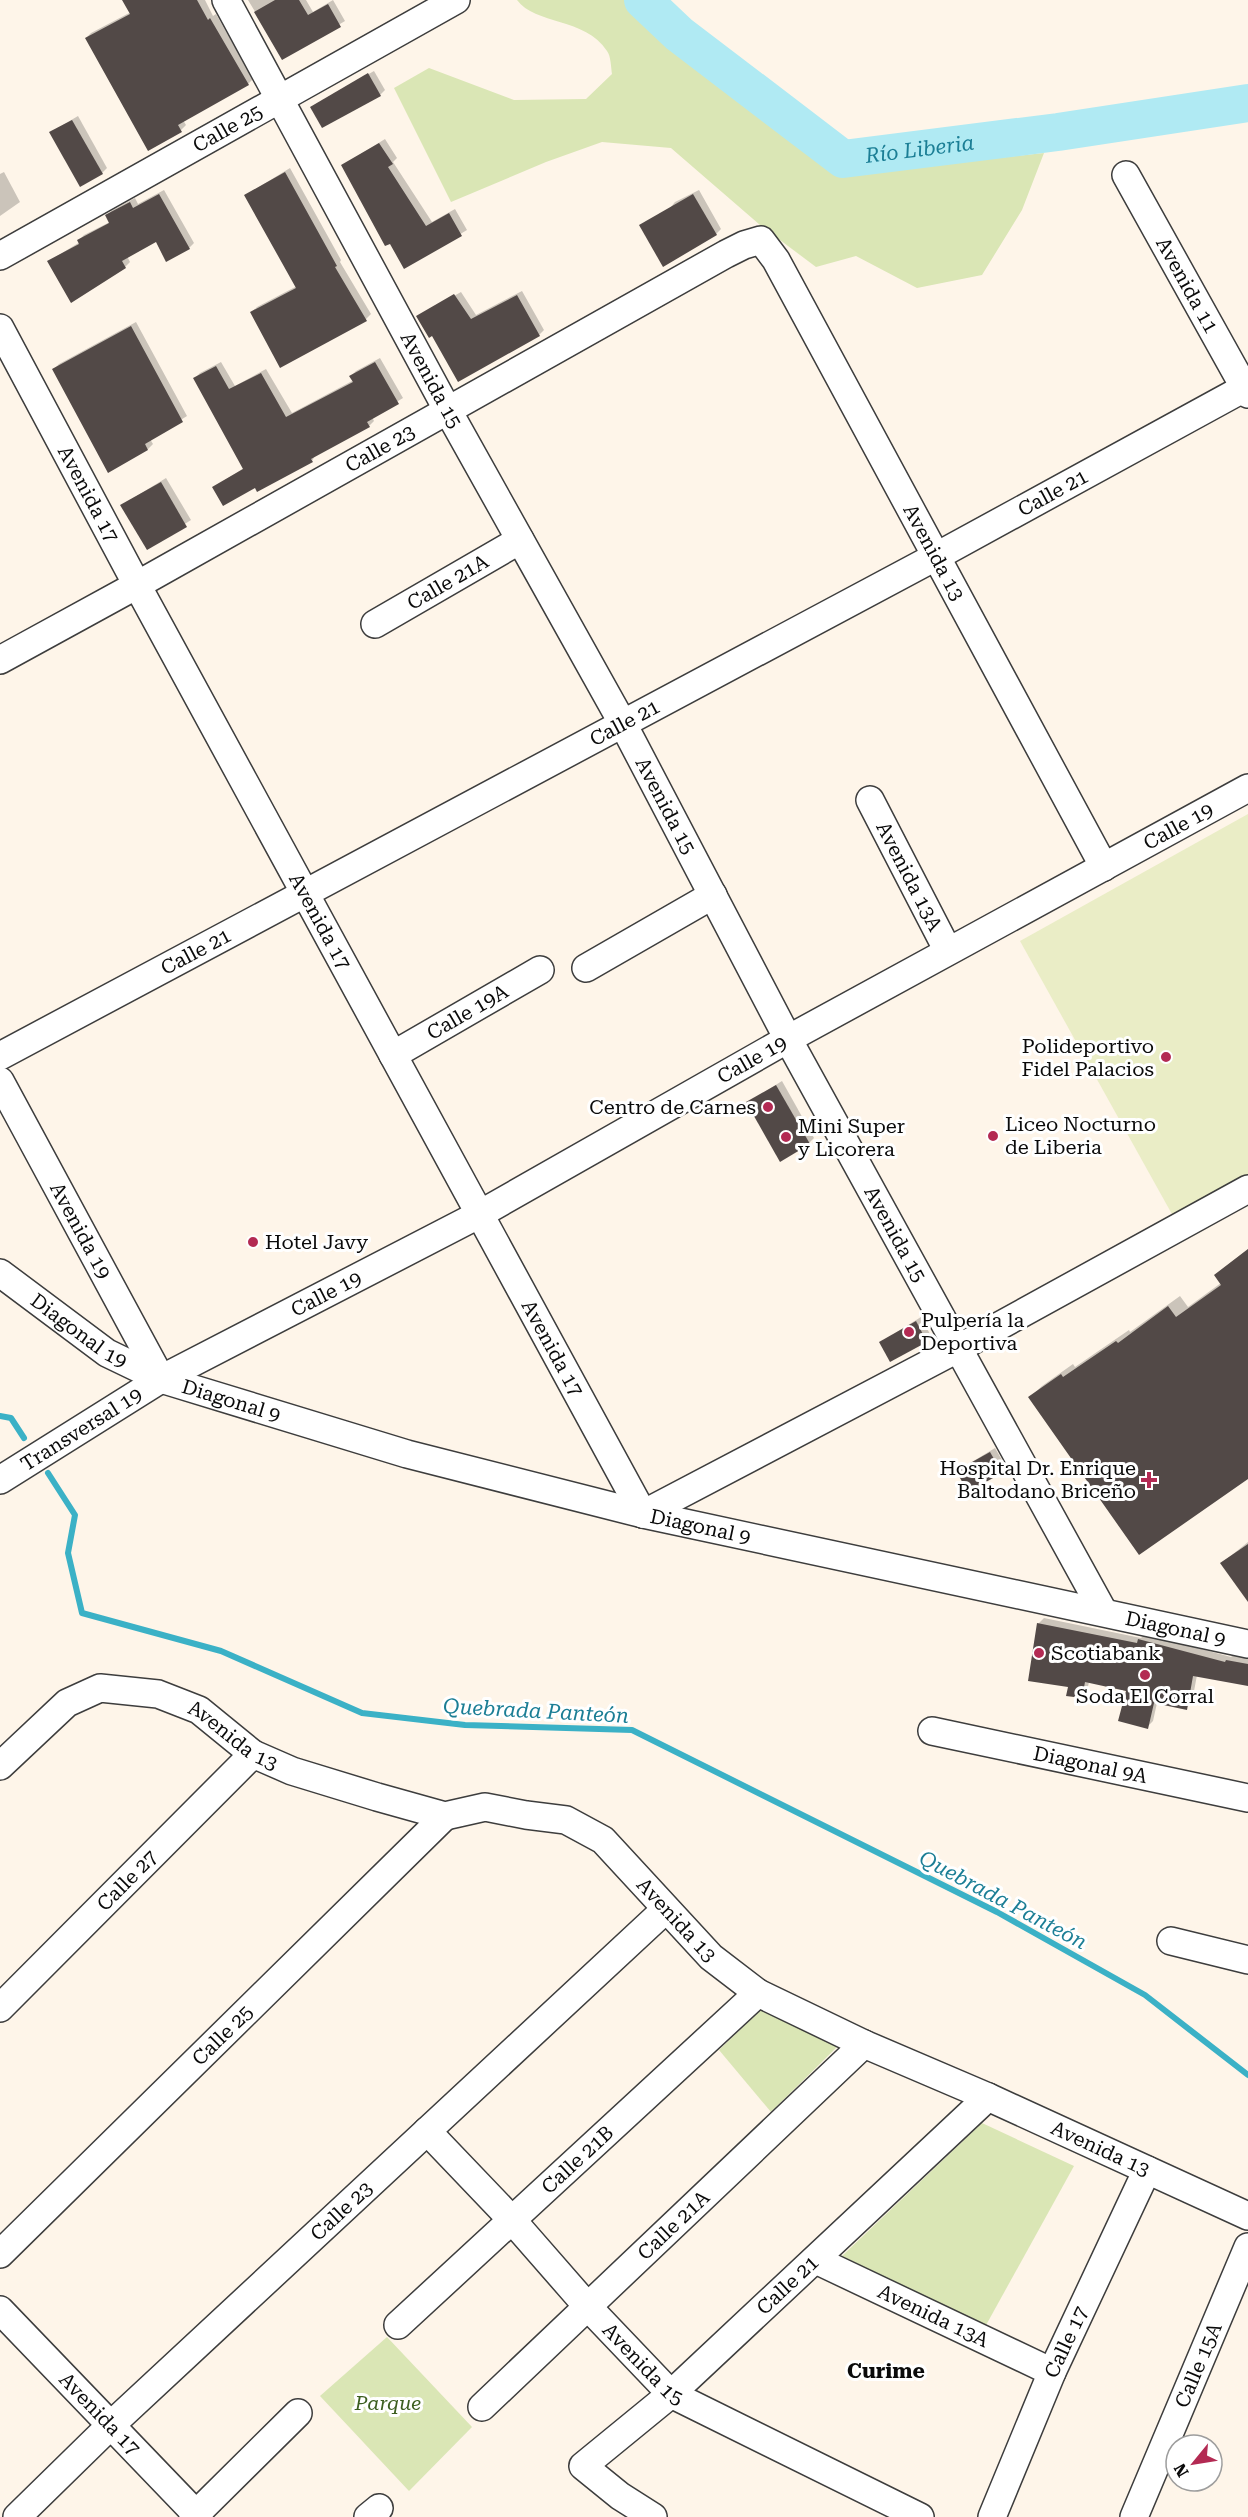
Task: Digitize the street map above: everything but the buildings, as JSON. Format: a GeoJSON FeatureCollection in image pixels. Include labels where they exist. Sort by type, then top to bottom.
{"type":"FeatureCollection","features":[{"type":"Feature","properties":{"kind":"street","name":"Avenida 15"},"geometry":{"type":"LineString","coordinates":[[226,0],[447,409],[623,724],[788,1039],[1103,1611]]}},
{"type":"Feature","properties":{"kind":"street","name":"Calle 25"},"geometry":{"type":"LineString","coordinates":[[0,256],[456,0]]}},
{"type":"Feature","properties":{"kind":"street","name":"Avenida 11"},"geometry":{"type":"LineString","coordinates":[[1126,175],[1247,390]]}},
{"type":"Feature","properties":{"kind":"street","name":"Calle 23"},"geometry":{"type":"LineString","coordinates":[[0,660],[726,254],[761,240]]}},
{"type":"Feature","properties":{"kind":"street","name":"Avenida 13"},"geometry":{"type":"LineString","coordinates":[[761,240],[776,260],[1104,867]]}},
{"type":"Feature","properties":{"kind":"street","name":"Avenida 17"},"geometry":{"type":"LineString","coordinates":[[0,328],[137,585],[643,1514]]}},
{"type":"Feature","properties":{"kind":"street","name":"Calle 21"},"geometry":{"type":"LineString","coordinates":[[0,1056],[1247,390]]}},
{"type":"Feature","properties":{"kind":"street","name":"Calle 21A"},"geometry":{"type":"LineString","coordinates":[[375,624],[520,540]]}},
{"type":"Feature","properties":{"kind":"street","name":"Calle 19"},"geometry":{"type":"LineString","coordinates":[[161,1379],[480,1214],[788,1039],[1248,788]]}},
{"type":"Feature","properties":{"kind":"street","name":"Avenida 13A"},"geometry":{"type":"LineString","coordinates":[[870,800],[948,951]]}},
{"type":"Feature","properties":{"kind":"street"},"geometry":{"type":"LineString","coordinates":[[586,968],[712,895]]}},
{"type":"Feature","properties":{"kind":"street","name":"Calle 19A"},"geometry":{"type":"LineString","coordinates":[[393,1055],[540,970]]}},
{"type":"Feature","properties":{"kind":"street","name":"Avenida 19"},"geometry":{"type":"LineString","coordinates":[[0,1081],[161,1379]]}},
{"type":"Feature","properties":{"kind":"street"},"geometry":{"type":"LineString","coordinates":[[643,1514],[959,1348],[1248,1189]]}},
{"type":"Feature","properties":{"kind":"street","name":"Diagonal 19"},"geometry":{"type":"LineString","coordinates":[[0,1273],[107,1353],[161,1379]]}},
{"type":"Feature","properties":{"kind":"street","name":"Transversal 19"},"geometry":{"type":"LineString","coordinates":[[0,1480],[161,1379]]}},
{"type":"Feature","properties":{"kind":"street","name":"Diagonal 9"},"geometry":{"type":"LineString","coordinates":[[161,1379],[406,1454],[643,1514],[1103,1611],[1248,1644]]}},
{"type":"Feature","properties":{"kind":"street","name":"Avenida 13"},"geometry":{"type":"LineString","coordinates":[[0,1766],[67,1703],[100,1688],[158,1694],[199,1710],[253,1754],[292,1771],[445,1816],[485,1807],[566,1820],[603,1840],[711,1958],[758,1994],[1248,2216]]}},
{"type":"Feature","properties":{"kind":"street","name":"Diagonal 9A"},"geometry":{"type":"LineString","coordinates":[[932,1731],[1248,1798]]}},
{"type":"Feature","properties":{"kind":"street","name":"Calle 27"},"geometry":{"type":"LineString","coordinates":[[0,2008],[253,1754]]}},
{"type":"Feature","properties":{"kind":"street","name":"Calle 25"},"geometry":{"type":"LineString","coordinates":[[0,2254],[445,1816]]}},
{"type":"Feature","properties":{"kind":"street","name":"Calle 23"},"geometry":{"type":"LineString","coordinates":[[17,2517],[111,2425],[666,1909]]}},
{"type":"Feature","properties":{"kind":"street"},"geometry":{"type":"LineString","coordinates":[[1171,1941],[1248,1960]]}},
{"type":"Feature","properties":{"kind":"street","name":"Calle 21B"},"geometry":{"type":"LineString","coordinates":[[398,2325],[758,1994]]}},
{"type":"Feature","properties":{"kind":"street","name":"Calle 21A"},"geometry":{"type":"LineString","coordinates":[[482,2407],[864,2044]]}},
{"type":"Feature","properties":{"kind":"street","name":"Calle 21"},"geometry":{"type":"LineString","coordinates":[[652,2517],[620,2496],[583,2466],[671,2394],[988,2097]]}},
{"type":"Feature","properties":{"kind":"street","name":"Avenida 15"},"geometry":{"type":"LineString","coordinates":[[427,2131],[513,2220],[588,2307],[671,2394],[920,2517]]}},
{"type":"Feature","properties":{"kind":"street","name":"Calle 17"},"geometry":{"type":"LineString","coordinates":[[992,2517],[1052,2372],[1147,2169]]}},
{"type":"Feature","properties":{"kind":"street","name":"Calle 15A"},"geometry":{"type":"LineString","coordinates":[[1134,2517],[1248,2247]]}},
{"type":"Feature","properties":{"kind":"street","name":"Avenida 13A"},"geometry":{"type":"LineString","coordinates":[[816,2260],[1052,2372]]}},
{"type":"Feature","properties":{"kind":"street","name":"Avenida 17"},"geometry":{"type":"LineString","coordinates":[[0,2310],[196,2516]]}},
{"type":"Feature","properties":{"kind":"street"},"geometry":{"type":"LineString","coordinates":[[196,2516],[298,2413]]}},
{"type":"Feature","properties":{"kind":"green space"},"geometry":{"type":"Polygon","coordinates":[[[517,0],[632,0],[840,175],[1044,153],[1022,210],[982,275],[917,288],[856,256],[816,267],[760,225],[671,148],[602,142],[546,162],[451,202],[394,88],[429,68],[514,100],[586,99],[612,74],[608,53],[598,40],[586,32],[536,14],[517,0]]]}},
{"type":"Feature","properties":{"kind":"green space","name":"Polideportivo Fidel Palacios"},"geometry":{"type":"Polygon","coordinates":[[[1248,814],[1248,1174],[1173,1216],[1020,941],[1248,814]]]}},
{"type":"Feature","properties":{"kind":"green space"},"geometry":{"type":"Polygon","coordinates":[[[762,2009],[839,2045],[771,2112],[719,2050],[762,2009]]]}},
{"type":"Feature","properties":{"kind":"green space"},"geometry":{"type":"Polygon","coordinates":[[[982,2123],[1074,2166],[985,2327],[842,2256],[982,2123]]]}},
{"type":"Feature","properties":{"kind":"green space","name":"Parque"},"geometry":{"type":"Polygon","coordinates":[[[387,2337],[472,2427],[409,2491],[320,2396],[387,2337]]]}},
{"type":"Feature","properties":{"kind":"waterway","name":"Río Liberia"},"geometry":{"type":"LineString","coordinates":[[643,0],[679,34],[843,159],[1058,132],[1248,103]]}},
{"type":"Feature","properties":{"kind":"waterway","name":"Quebrada Panteón"},"geometry":{"type":"LineString","coordinates":[[0,1416],[11,1418],[24,1438]]}},
{"type":"Feature","properties":{"kind":"waterway","name":"Quebrada Panteón"},"geometry":{"type":"LineString","coordinates":[[48,1473],[75,1515],[68,1553],[82,1613],[221,1651],[362,1713],[465,1725],[632,1730],[997,1912],[1145,1995],[1248,2075]]}},
{"type":"Feature","properties":{"kind":"place","name":"Polideportivo Fidel Palacios"},"geometry":{"type":"Point","coordinates":[1166,1057]}},
{"type":"Feature","properties":{"kind":"place","name":"Centro de Carnes"},"geometry":{"type":"Point","coordinates":[768,1107]}},
{"type":"Feature","properties":{"kind":"place","name":"Liceo Nocturno de Liberia"},"geometry":{"type":"Point","coordinates":[993,1136]}},
{"type":"Feature","properties":{"kind":"place","name":"Mini Super y Licorera"},"geometry":{"type":"Point","coordinates":[786,1137]}},
{"type":"Feature","properties":{"kind":"place","name":"Hotel Javy"},"geometry":{"type":"Point","coordinates":[253,1242]}},
{"type":"Feature","properties":{"kind":"place","name":"Pulpería la Deportiva"},"geometry":{"type":"Point","coordinates":[909,1332]}},
{"type":"Feature","properties":{"kind":"place","name":"Hospital Dr. Enrique Baltodano Briceño"},"geometry":{"type":"Point","coordinates":[1149,1480]}},
{"type":"Feature","properties":{"kind":"place","name":"Scotiabank"},"geometry":{"type":"Point","coordinates":[1039,1653]}},
{"type":"Feature","properties":{"kind":"place","name":"Soda El Corral"},"geometry":{"type":"Point","coordinates":[1145,1675]}},
{"type":"Feature","properties":{"kind":"district","name":"Curime"},"geometry":{"type":"Point","coordinates":[886,2371]}}]}
